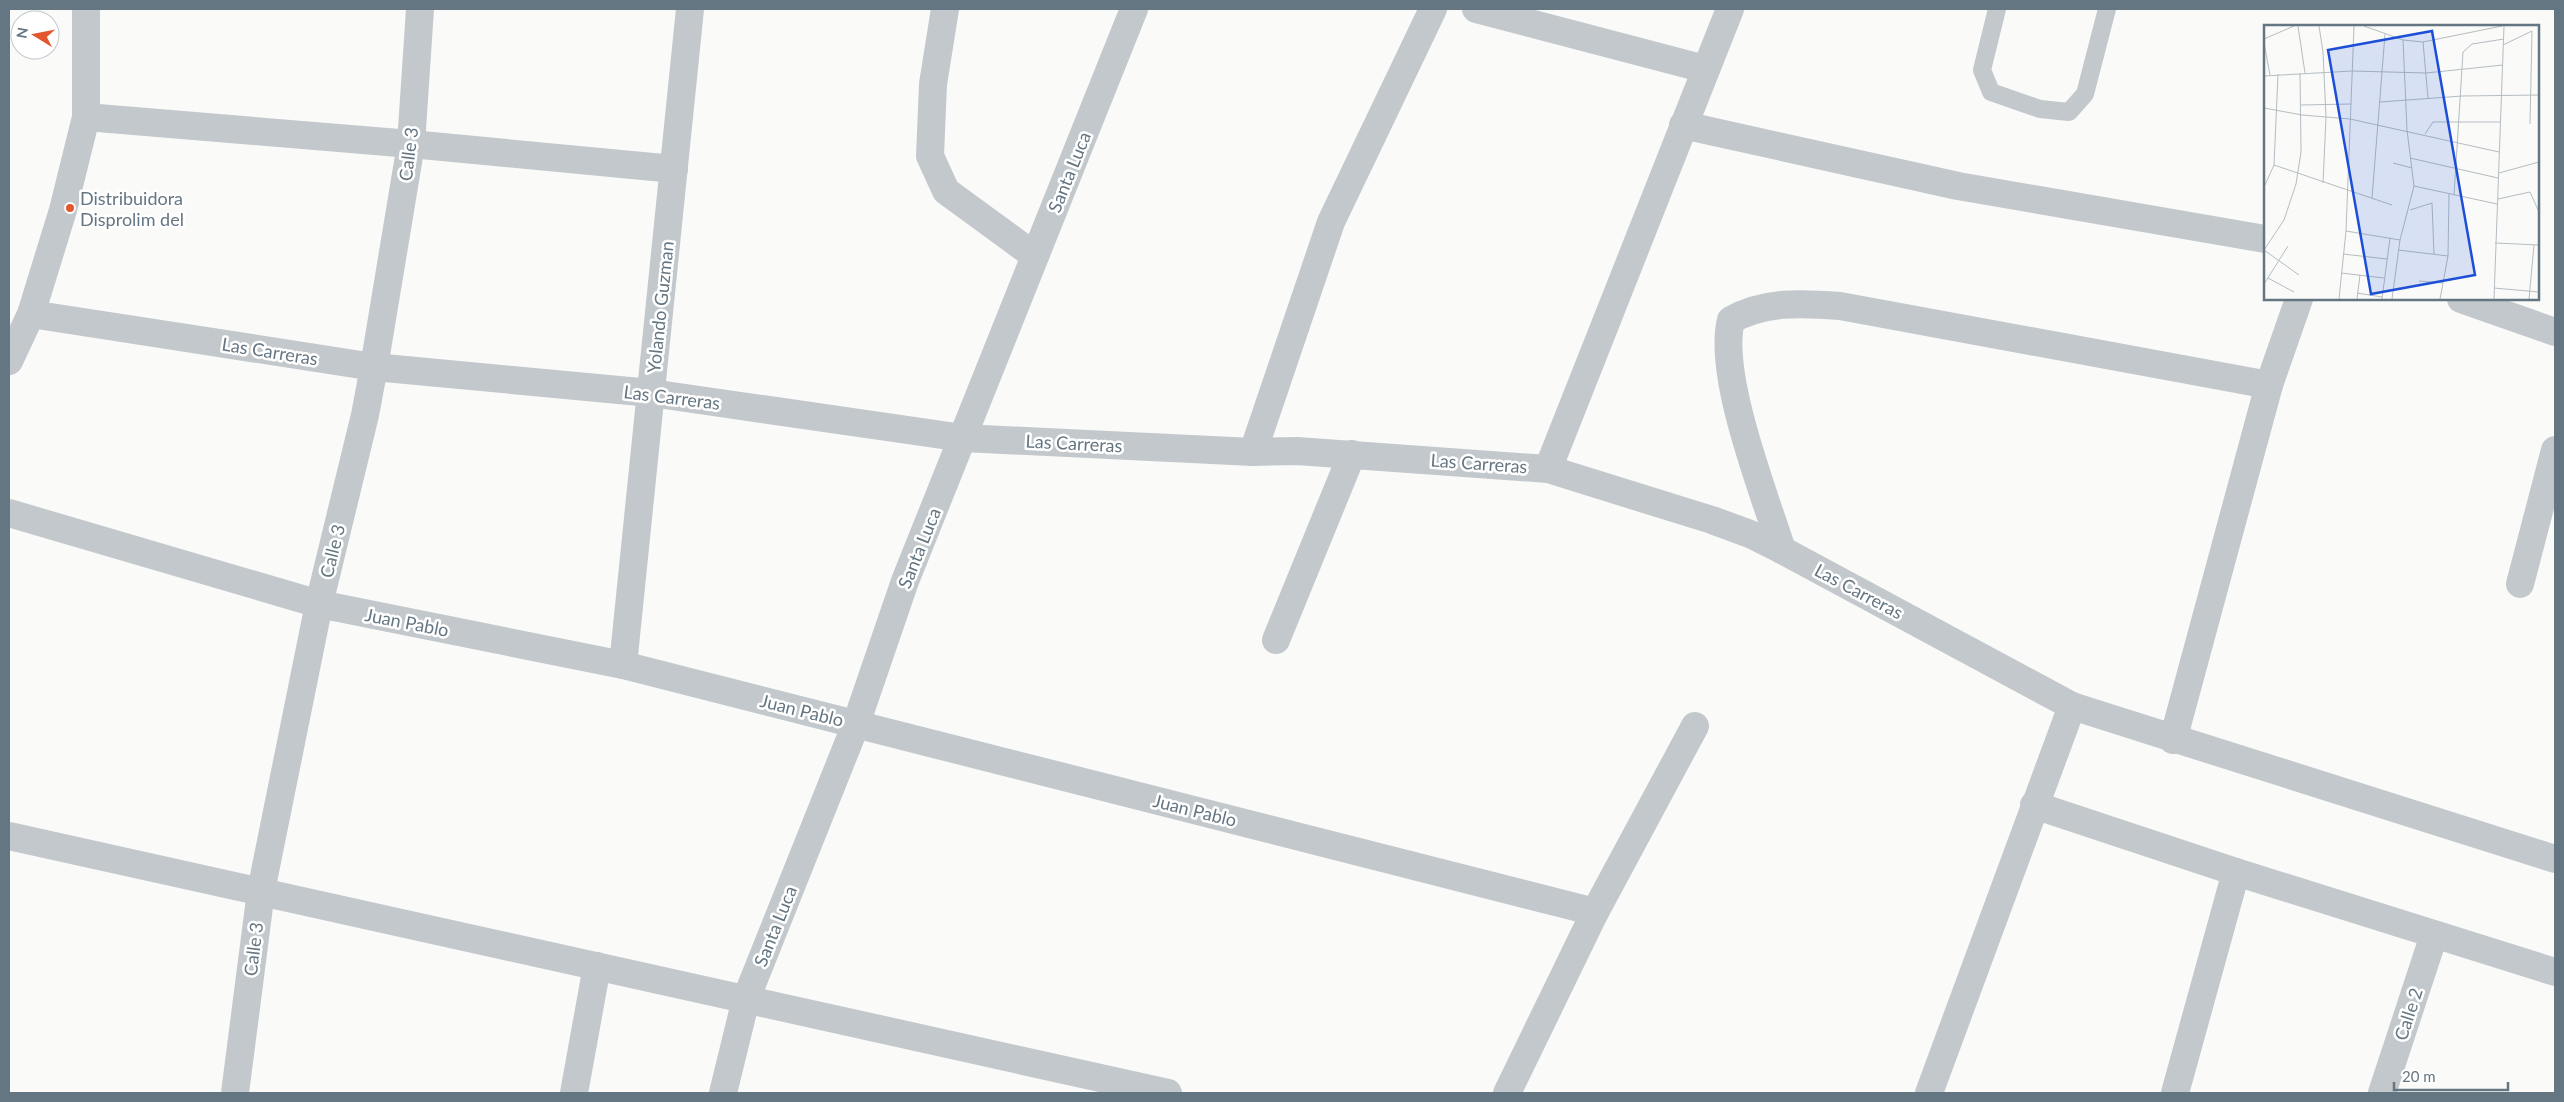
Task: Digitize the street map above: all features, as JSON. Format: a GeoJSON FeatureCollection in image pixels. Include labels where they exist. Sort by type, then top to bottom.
{"type":"FeatureCollection","features":[{"type":"Feature","properties":{"kind":"street"},"geometry":{"type":"LineString","coordinates":[[9,361],[31,314],[63,210],[86,117],[86,9]]}},
{"type":"Feature","properties":{"kind":"street","name":"Calle 3"},"geometry":{"type":"LineString","coordinates":[[234,1093],[261,892],[319,604],[365,415],[374,367],[411,144],[420,9]]}},
{"type":"Feature","properties":{"kind":"street","name":"Yolando Guzman"},"geometry":{"type":"LineString","coordinates":[[623,665],[690,9]]}},
{"type":"Feature","properties":{"kind":"street"},"geometry":{"type":"LineString","coordinates":[[945,9],[933,84],[930,156],[946,191],[1036,256]]}},
{"type":"Feature","properties":{"kind":"street","name":"Santa Luca"},"geometry":{"type":"LineString","coordinates":[[723,1093],[746,999],[856,724],[904,581],[1134,9]]}},
{"type":"Feature","properties":{"kind":"street"},"geometry":{"type":"LineString","coordinates":[[1252,452],[1331,222],[1432,9]]}},
{"type":"Feature","properties":{"kind":"street"},"geometry":{"type":"LineString","coordinates":[[1476,9],[1705,69]]}},
{"type":"Feature","properties":{"kind":"street"},"geometry":{"type":"LineString","coordinates":[[1548,469],[1730,9]]}},
{"type":"Feature","properties":{"kind":"street"},"geometry":{"type":"LineString","coordinates":[[86,117],[411,144],[674,169]]}},
{"type":"Feature","properties":{"kind":"street"},"geometry":{"type":"LineString","coordinates":[[1683,125],[1949,184],[2264,239]]}},
{"type":"Feature","properties":{"kind":"street"},"geometry":{"type":"LineString","coordinates":[[2173,740],[2269,385],[2299,300]]}},
{"type":"Feature","properties":{"kind":"street"},"geometry":{"type":"LineString","coordinates":[[2464,300],[2555,332]]}},
{"type":"Feature","properties":{"kind":"street"},"geometry":{"type":"LineString","coordinates":[[1782,550],[1737,406],[1727,337],[1731,320],[1745,312],[1779,304],[1840,306],[2269,385]]}},
{"type":"Feature","properties":{"kind":"street","name":"Las Carreras"},"geometry":{"type":"LineString","coordinates":[[31,314],[374,367],[651,393],[963,438],[1252,452],[1297,451],[1548,469],[1712,520],[1750,534],[2072,706],[2173,740],[2555,859]]}},
{"type":"Feature","properties":{"kind":"street"},"geometry":{"type":"LineString","coordinates":[[2520,584],[2555,450]]}},
{"type":"Feature","properties":{"kind":"street"},"geometry":{"type":"LineString","coordinates":[[1276,640],[1352,454]]}},
{"type":"Feature","properties":{"kind":"street","name":"Juan Pablo"},"geometry":{"type":"LineString","coordinates":[[9,513],[319,604],[623,665],[1595,912]]}},
{"type":"Feature","properties":{"kind":"street"},"geometry":{"type":"LineString","coordinates":[[1930,1093],[2034,805],[2072,706]]}},
{"type":"Feature","properties":{"kind":"street"},"geometry":{"type":"LineString","coordinates":[[1508,1093],[1595,912],[1695,726]]}},
{"type":"Feature","properties":{"kind":"street"},"geometry":{"type":"LineString","coordinates":[[2034,805],[2236,872],[2555,972]]}},
{"type":"Feature","properties":{"kind":"street"},"geometry":{"type":"LineString","coordinates":[[9,836],[1168,1093]]}},
{"type":"Feature","properties":{"kind":"street"},"geometry":{"type":"LineString","coordinates":[[2175,1093],[2236,872]]}},
{"type":"Feature","properties":{"kind":"street","name":"Calle 2"},"geometry":{"type":"LineString","coordinates":[[2382,1093],[2434,935]]}},
{"type":"Feature","properties":{"kind":"street"},"geometry":{"type":"LineString","coordinates":[[574,1093],[597,966]]}},
{"type":"Feature","properties":{"kind":"lane"},"geometry":{"type":"LineString","coordinates":[[1997,9],[1982,70],[1991,92],[2040,109],[2069,112],[2085,94],[2107,9]]}},
{"type":"Feature","properties":{"kind":"place","name":"Distribuidora Disprolim del"},"geometry":{"type":"Point","coordinates":[70,208]}}]}
